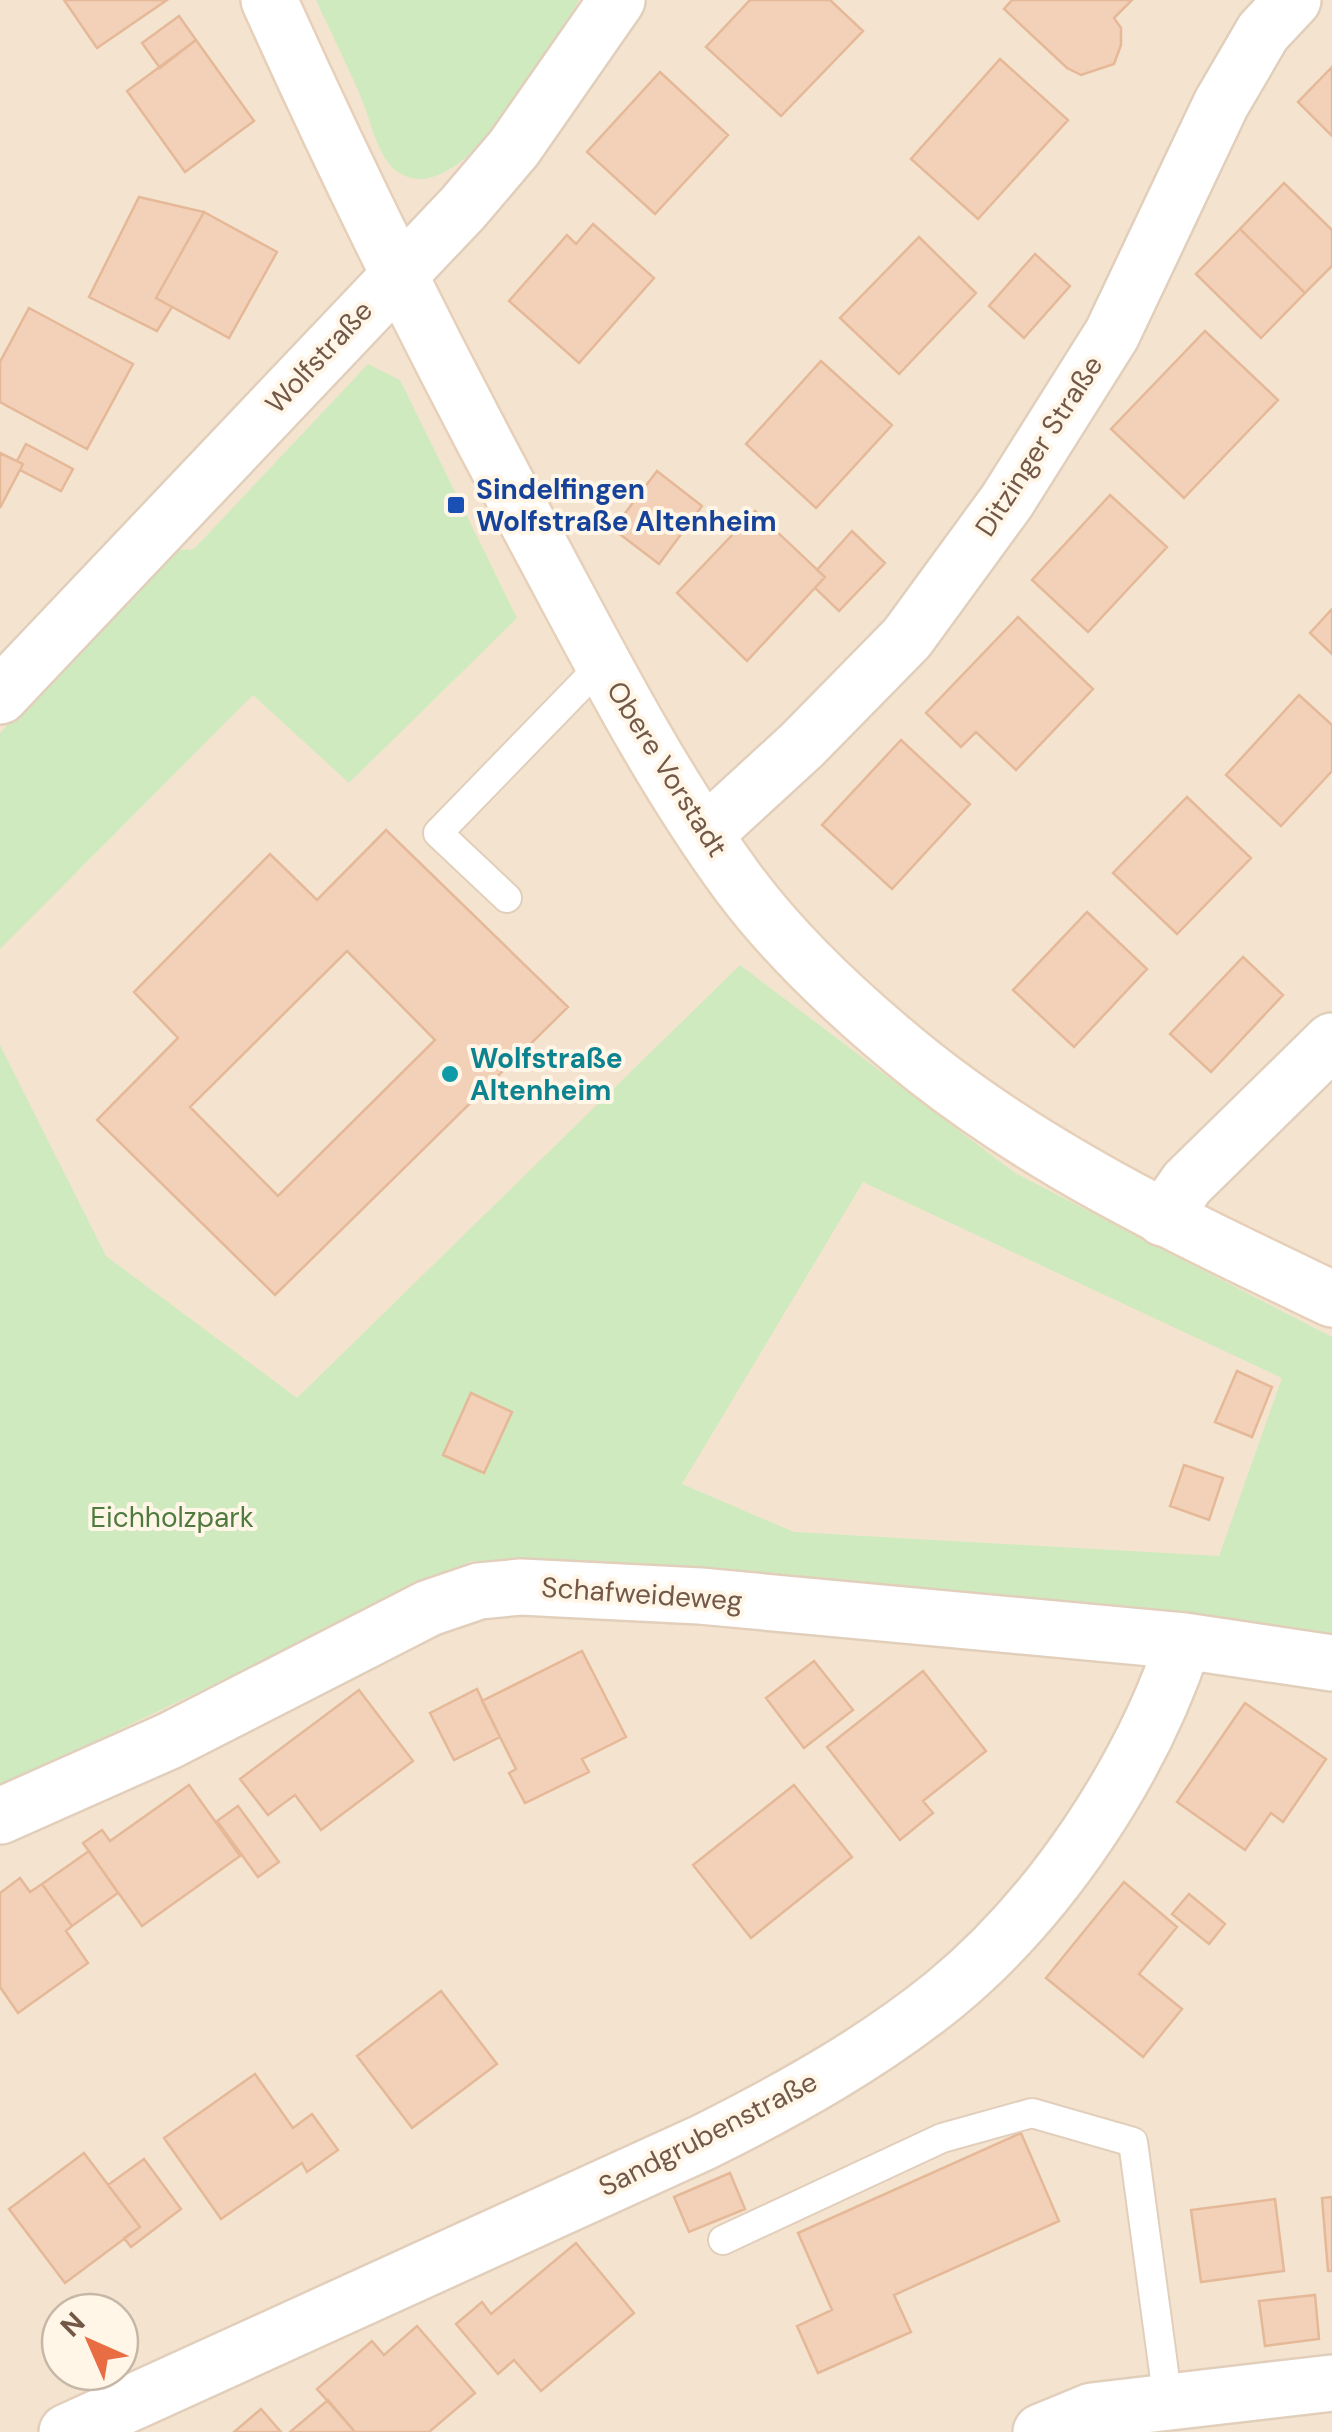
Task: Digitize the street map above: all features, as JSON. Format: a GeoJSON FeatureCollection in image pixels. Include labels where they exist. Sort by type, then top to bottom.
{"type":"FeatureCollection","features":[{"type":"Feature","properties":{"kind":"street","name":"Obere Vorstadt"},"geometry":{"type":"LineString","coordinates":[[269,0],[458,393],[603,663],[705,834],[754,902],[822,974],[921,1064],[1026,1143],[1163,1218],[1332,1299]]}},
{"type":"Feature","properties":{"kind":"street","name":"Wolfstraße"},"geometry":{"type":"LineString","coordinates":[[0,696],[514,148],[617,0]]}},
{"type":"Feature","properties":{"kind":"street","name":"Ditzinger Straße"},"geometry":{"type":"LineString","coordinates":[[705,834],[802,745],[906,638],[1008,501],[1112,334],[1220,104],[1264,32],[1293,0]]}},
{"type":"Feature","properties":{"kind":"street"},"geometry":{"type":"LineString","coordinates":[[1163,1218],[1187,1183],[1332,1041]]}},
{"type":"Feature","properties":{"kind":"street","name":"Schafweideweg"},"geometry":{"type":"LineString","coordinates":[[0,1816],[168,1741],[430,1608],[479,1591],[521,1586],[700,1596],[1184,1641],[1332,1664]]}},
{"type":"Feature","properties":{"kind":"street","name":"Sandgrubenstraße"},"geometry":{"type":"LineString","coordinates":[[67,2432],[788,2100],[941,1997],[977,1966],[1078,1848],[1164,1701],[1184,1641]]}},
{"type":"Feature","properties":{"kind":"street"},"geometry":{"type":"LineString","coordinates":[[1041,2432],[1092,2410],[1332,2383]]}},
{"type":"Feature","properties":{"kind":"lane"},"geometry":{"type":"LineString","coordinates":[[507,898],[438,833],[603,663]]}},
{"type":"Feature","properties":{"kind":"lane"},"geometry":{"type":"LineString","coordinates":[[723,2240],[942,2138],[1032,2113],[1132,2142],[1168,2402]]}},
{"type":"Feature","properties":{"kind":"shaded area"},"geometry":{"type":"Polygon","coordinates":[[[0,0],[1332,0],[1332,2432],[0,2432],[0,0]]]}},
{"type":"Feature","properties":{"kind":"green space"},"geometry":{"type":"Polygon","coordinates":[[[316,0],[579,0],[526,87],[500,121],[473,151],[445,172],[418,179],[393,168],[383,154],[316,0]]]}},
{"type":"Feature","properties":{"kind":"green space"},"geometry":{"type":"Polygon","coordinates":[[[368,364],[400,380],[517,618],[349,783],[253,695],[0,949],[0,733],[165,551],[194,549],[368,364]]]}},
{"type":"Feature","properties":{"kind":"green space","name":"Eichholzpark"},"geometry":{"type":"Polygon","coordinates":[[[740,965],[1015,1173],[1332,1337],[1332,1641],[1204,1622],[471,1561],[0,1787],[0,1045],[106,1256],[297,1398],[740,965]],[[863,1182],[682,1484],[794,1532],[1219,1556],[1282,1378],[863,1182]]]}},
{"type":"Feature","properties":{"kind":"building"},"geometry":{"type":"Polygon","coordinates":[[[64,0],[167,0],[97,48],[64,0]]]}},
{"type":"Feature","properties":{"kind":"building"},"geometry":{"type":"Polygon","coordinates":[[[750,0],[830,0],[863,31],[781,116],[706,47],[750,0]]]}},
{"type":"Feature","properties":{"kind":"building"},"geometry":{"type":"Polygon","coordinates":[[[1012,0],[1132,0],[1114,18],[1121,28],[1121,45],[1114,64],[1081,75],[1067,68],[1004,9],[1012,0]]]}},
{"type":"Feature","properties":{"kind":"building"},"geometry":{"type":"Polygon","coordinates":[[[179,16],[196,40],[160,68],[142,43],[179,16]]]}},
{"type":"Feature","properties":{"kind":"building"},"geometry":{"type":"Polygon","coordinates":[[[196,40],[254,121],[185,172],[127,91],[196,40]]]}},
{"type":"Feature","properties":{"kind":"building"},"geometry":{"type":"Polygon","coordinates":[[[1000,59],[1068,120],[978,219],[911,159],[1000,59]]]}},
{"type":"Feature","properties":{"kind":"building"},"geometry":{"type":"Polygon","coordinates":[[[1332,67],[1332,136],[1298,102],[1332,67]]]}},
{"type":"Feature","properties":{"kind":"building"},"geometry":{"type":"Polygon","coordinates":[[[660,72],[728,135],[655,214],[587,152],[660,72]]]}},
{"type":"Feature","properties":{"kind":"building"},"geometry":{"type":"Polygon","coordinates":[[[1284,183],[1332,230],[1332,266],[1305,293],[1240,229],[1284,183]]]}},
{"type":"Feature","properties":{"kind":"building"},"geometry":{"type":"Polygon","coordinates":[[[139,197],[204,212],[156,298],[172,307],[157,331],[89,297],[139,197]]]}},
{"type":"Feature","properties":{"kind":"building"},"geometry":{"type":"Polygon","coordinates":[[[204,212],[277,252],[229,338],[156,298],[204,212]]]}},
{"type":"Feature","properties":{"kind":"building"},"geometry":{"type":"Polygon","coordinates":[[[593,224],[654,278],[579,363],[509,301],[567,235],[576,244],[593,224]]]}},
{"type":"Feature","properties":{"kind":"building"},"geometry":{"type":"Polygon","coordinates":[[[1240,229],[1305,293],[1261,338],[1196,274],[1240,229]]]}},
{"type":"Feature","properties":{"kind":"building"},"geometry":{"type":"Polygon","coordinates":[[[919,237],[976,293],[899,374],[840,318],[919,237]]]}},
{"type":"Feature","properties":{"kind":"building"},"geometry":{"type":"Polygon","coordinates":[[[1035,254],[1070,286],[1024,338],[989,306],[1035,254]]]}},
{"type":"Feature","properties":{"kind":"building"},"geometry":{"type":"Polygon","coordinates":[[[29,308],[133,364],[87,449],[0,402],[0,362],[29,308]]]}},
{"type":"Feature","properties":{"kind":"building"},"geometry":{"type":"Polygon","coordinates":[[[1205,331],[1278,400],[1184,498],[1111,429],[1205,331]]]}},
{"type":"Feature","properties":{"kind":"building"},"geometry":{"type":"Polygon","coordinates":[[[821,361],[892,425],[816,508],[746,444],[821,361]]]}},
{"type":"Feature","properties":{"kind":"building"},"geometry":{"type":"Polygon","coordinates":[[[26,444],[73,469],[61,491],[20,470],[23,464],[17,461],[26,444]]]}},
{"type":"Feature","properties":{"kind":"building"},"geometry":{"type":"Polygon","coordinates":[[[0,453],[23,464],[0,508],[0,453]]]}},
{"type":"Feature","properties":{"kind":"building"},"geometry":{"type":"Polygon","coordinates":[[[657,471],[702,506],[659,564],[613,529],[657,471]]]}},
{"type":"Feature","properties":{"kind":"building"},"geometry":{"type":"Polygon","coordinates":[[[1110,495],[1167,547],[1088,632],[1032,580],[1110,495]]]}},
{"type":"Feature","properties":{"kind":"building"},"geometry":{"type":"Polygon","coordinates":[[[755,511],[825,577],[747,661],[677,593],[755,511]]]}},
{"type":"Feature","properties":{"kind":"building"},"geometry":{"type":"Polygon","coordinates":[[[852,531],[885,563],[839,611],[815,588],[825,577],[817,570],[852,531]]]}},
{"type":"Feature","properties":{"kind":"building"},"geometry":{"type":"Polygon","coordinates":[[[1332,609],[1332,654],[1310,633],[1332,609]]]}},
{"type":"Feature","properties":{"kind":"building"},"geometry":{"type":"Polygon","coordinates":[[[1018,617],[1093,689],[1016,770],[976,732],[961,747],[926,713],[1018,617]]]}},
{"type":"Feature","properties":{"kind":"building"},"geometry":{"type":"Polygon","coordinates":[[[1299,695],[1332,725],[1332,771],[1281,826],[1226,775],[1299,695]]]}},
{"type":"Feature","properties":{"kind":"building"},"geometry":{"type":"Polygon","coordinates":[[[901,740],[970,804],[892,889],[822,825],[901,740]]]}},
{"type":"Feature","properties":{"kind":"building"},"geometry":{"type":"Polygon","coordinates":[[[1187,797],[1251,858],[1177,934],[1113,873],[1187,797]]]}},
{"type":"Feature","properties":{"kind":"building","name":"Wolfstraße Altenheim"},"geometry":{"type":"Polygon","coordinates":[[[386,830],[568,1007],[275,1295],[97,1120],[178,1038],[134,992],[270,854],[317,900],[386,830]],[[347,951],[190,1107],[278,1196],[435,1040],[347,951]]]}},
{"type":"Feature","properties":{"kind":"building"},"geometry":{"type":"Polygon","coordinates":[[[1087,912],[1147,969],[1074,1047],[1013,990],[1087,912]]]}},
{"type":"Feature","properties":{"kind":"building"},"geometry":{"type":"Polygon","coordinates":[[[1243,957],[1283,995],[1211,1072],[1170,1034],[1243,957]]]}},
{"type":"Feature","properties":{"kind":"building"},"geometry":{"type":"Polygon","coordinates":[[[1237,1371],[1272,1387],[1252,1437],[1215,1422],[1237,1371]]]}},
{"type":"Feature","properties":{"kind":"building"},"geometry":{"type":"Polygon","coordinates":[[[471,1393],[512,1412],[484,1473],[443,1455],[471,1393]]]}},
{"type":"Feature","properties":{"kind":"building"},"geometry":{"type":"Polygon","coordinates":[[[1184,1465],[1223,1478],[1209,1520],[1170,1506],[1184,1465]]]}},
{"type":"Feature","properties":{"kind":"building"},"geometry":{"type":"Polygon","coordinates":[[[582,1651],[626,1737],[582,1759],[589,1772],[525,1803],[509,1773],[516,1769],[482,1701],[582,1651]]]}},
{"type":"Feature","properties":{"kind":"building"},"geometry":{"type":"Polygon","coordinates":[[[814,1661],[853,1710],[804,1748],[766,1698],[814,1661]]]}},
{"type":"Feature","properties":{"kind":"building"},"geometry":{"type":"Polygon","coordinates":[[[923,1671],[986,1751],[923,1801],[933,1813],[900,1840],[827,1747],[923,1671]]]}},
{"type":"Feature","properties":{"kind":"building"},"geometry":{"type":"Polygon","coordinates":[[[477,1689],[500,1737],[454,1760],[430,1713],[477,1689]]]}},
{"type":"Feature","properties":{"kind":"building"},"geometry":{"type":"Polygon","coordinates":[[[359,1690],[413,1761],[321,1830],[295,1795],[268,1815],[240,1779],[359,1690]]]}},
{"type":"Feature","properties":{"kind":"building"},"geometry":{"type":"Polygon","coordinates":[[[1245,1703],[1326,1759],[1283,1822],[1271,1813],[1245,1850],[1177,1802],[1245,1703]]]}},
{"type":"Feature","properties":{"kind":"building"},"geometry":{"type":"Polygon","coordinates":[[[189,1785],[240,1856],[142,1926],[83,1843],[102,1830],[110,1841],[189,1785]]]}},
{"type":"Feature","properties":{"kind":"building"},"geometry":{"type":"Polygon","coordinates":[[[794,1785],[852,1857],[751,1938],[693,1865],[794,1785]]]}},
{"type":"Feature","properties":{"kind":"building"},"geometry":{"type":"Polygon","coordinates":[[[238,1806],[279,1862],[258,1877],[217,1821],[238,1806]]]}},
{"type":"Feature","properties":{"kind":"building"},"geometry":{"type":"Polygon","coordinates":[[[89,1851],[118,1893],[72,1926],[42,1884],[89,1851]]]}},
{"type":"Feature","properties":{"kind":"building"},"geometry":{"type":"Polygon","coordinates":[[[20,1878],[30,1892],[42,1884],[72,1926],[66,1931],[88,1963],[18,2013],[0,1987],[0,1893],[20,1878]]]}},
{"type":"Feature","properties":{"kind":"building"},"geometry":{"type":"Polygon","coordinates":[[[1124,1882],[1177,1927],[1139,1974],[1182,2009],[1143,2057],[1046,1978],[1124,1882]]]}},
{"type":"Feature","properties":{"kind":"building"},"geometry":{"type":"Polygon","coordinates":[[[1189,1894],[1225,1924],[1209,1944],[1172,1914],[1189,1894]]]}},
{"type":"Feature","properties":{"kind":"building"},"geometry":{"type":"Polygon","coordinates":[[[441,1991],[497,2064],[412,2128],[357,2056],[441,1991]]]}},
{"type":"Feature","properties":{"kind":"building"},"geometry":{"type":"Polygon","coordinates":[[[255,2074],[293,2128],[312,2114],[338,2150],[307,2172],[302,2163],[221,2219],[164,2138],[255,2074]]]}},
{"type":"Feature","properties":{"kind":"building"},"geometry":{"type":"Polygon","coordinates":[[[1021,2133],[1059,2221],[894,2295],[911,2332],[818,2373],[797,2326],[832,2310],[798,2233],[1021,2133]]]}},
{"type":"Feature","properties":{"kind":"building"},"geometry":{"type":"Polygon","coordinates":[[[84,2153],[140,2227],[65,2283],[9,2209],[84,2153]]]}},
{"type":"Feature","properties":{"kind":"building"},"geometry":{"type":"Polygon","coordinates":[[[144,2159],[181,2209],[131,2247],[124,2238],[140,2227],[108,2185],[144,2159]]]}},
{"type":"Feature","properties":{"kind":"building"},"geometry":{"type":"Polygon","coordinates":[[[730,2173],[745,2209],[689,2232],[674,2197],[730,2173]]]}},
{"type":"Feature","properties":{"kind":"building"},"geometry":{"type":"Polygon","coordinates":[[[1332,2197],[1332,2271],[1328,2271],[1322,2198],[1332,2197]]]}},
{"type":"Feature","properties":{"kind":"building"},"geometry":{"type":"Polygon","coordinates":[[[1275,2199],[1284,2271],[1201,2282],[1191,2210],[1275,2199]]]}},
{"type":"Feature","properties":{"kind":"building"},"geometry":{"type":"Polygon","coordinates":[[[576,2243],[634,2313],[541,2391],[514,2360],[498,2374],[456,2324],[482,2302],[491,2314],[576,2243]]]}},
{"type":"Feature","properties":{"kind":"building"},"geometry":{"type":"Polygon","coordinates":[[[1315,2295],[1319,2339],[1265,2346],[1259,2301],[1315,2295]]]}},
{"type":"Feature","properties":{"kind":"building"},"geometry":{"type":"Polygon","coordinates":[[[417,2326],[475,2393],[429,2432],[355,2432],[317,2389],[372,2341],[384,2355],[417,2326]]]}},
{"type":"Feature","properties":{"kind":"building"},"geometry":{"type":"Polygon","coordinates":[[[328,2400],[355,2432],[290,2432],[328,2400]]]}},
{"type":"Feature","properties":{"kind":"building"},"geometry":{"type":"Polygon","coordinates":[[[261,2409],[281,2432],[234,2432],[261,2409]]]}},
{"type":"Feature","properties":{"kind":"place","name":"Sindelfingen Wolfstraße Altenheim"},"geometry":{"type":"Point","coordinates":[456,505]}},
{"type":"Feature","properties":{"kind":"place","name":"Wolfstraße Altenheim"},"geometry":{"type":"Point","coordinates":[450,1074]}}]}
